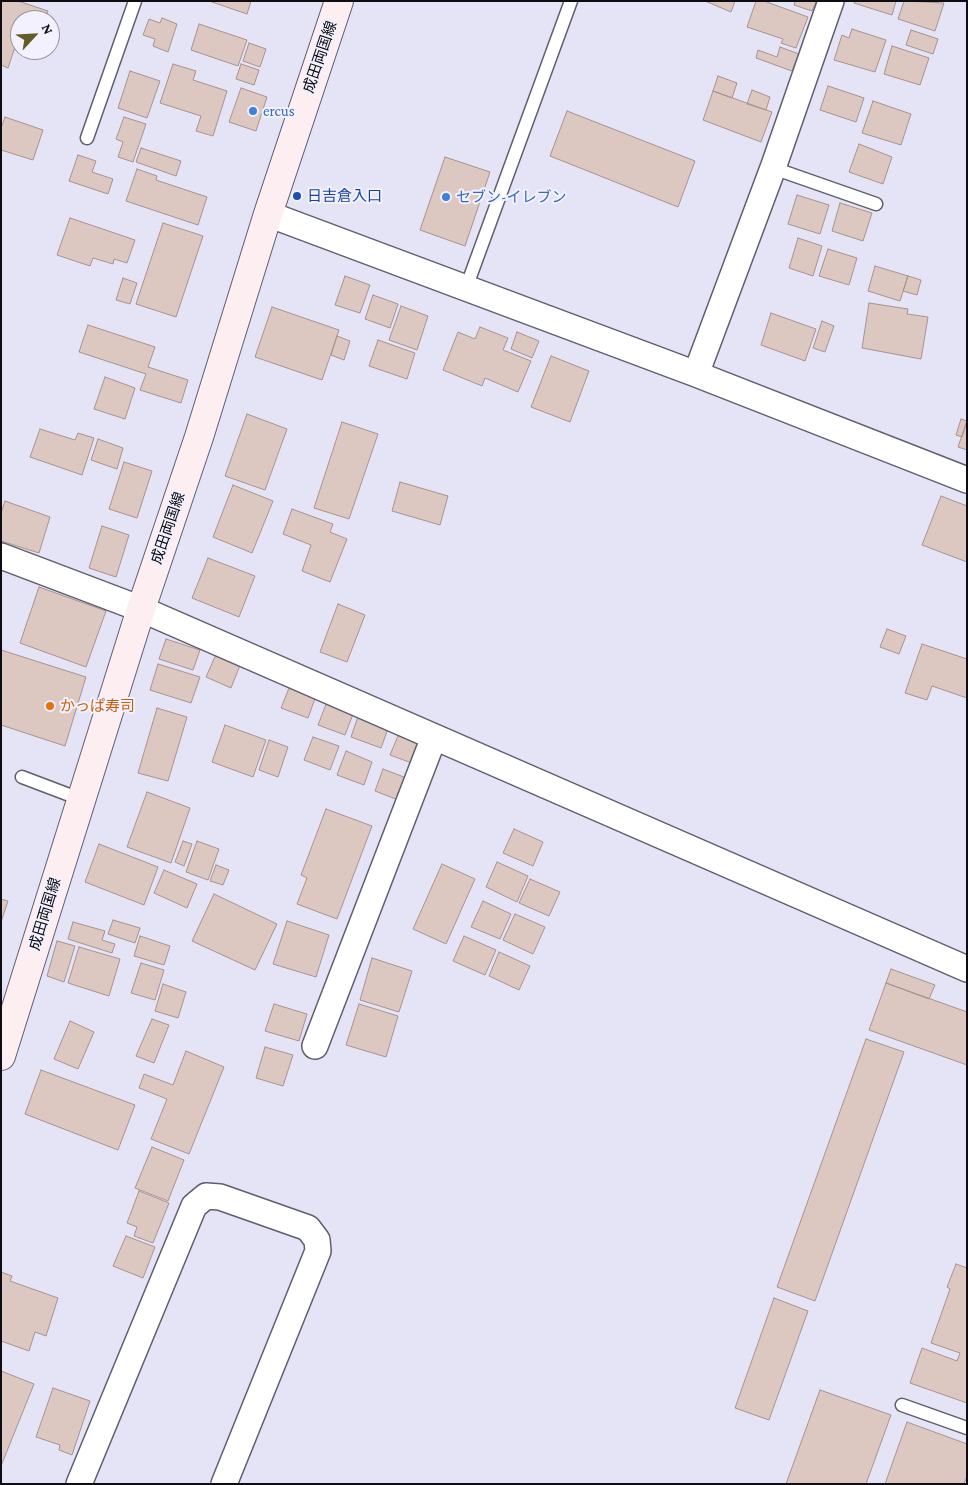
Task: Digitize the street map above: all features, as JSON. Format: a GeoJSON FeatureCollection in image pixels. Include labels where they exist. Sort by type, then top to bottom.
{"type":"FeatureCollection","features":[{"type":"Feature","properties":{"kind":"main road","name":"成田両国線"},"geometry":{"type":"LineString","coordinates":[[1,1056],[80,799],[199,436],[268,214],[337,2]]}},
{"type":"Feature","properties":{"kind":"street"},"geometry":{"type":"LineString","coordinates":[[696,374],[773,168],[831,1]]}},
{"type":"Feature","properties":{"kind":"street"},"geometry":{"type":"LineString","coordinates":[[268,214],[696,374],[967,480]]}},
{"type":"Feature","properties":{"kind":"street"},"geometry":{"type":"LineString","coordinates":[[1,556],[141,609],[967,969]]}},
{"type":"Feature","properties":{"kind":"street"},"geometry":{"type":"LineString","coordinates":[[315,1046],[434,737]]}},
{"type":"Feature","properties":{"kind":"street"},"geometry":{"type":"LineString","coordinates":[[79,1484],[194,1206],[206,1196],[220,1197],[308,1228],[317,1240],[318,1251],[224,1484]]}},
{"type":"Feature","properties":{"kind":"lane"},"geometry":{"type":"LineString","coordinates":[[87,138],[135,1]]}},
{"type":"Feature","properties":{"kind":"lane"},"geometry":{"type":"LineString","coordinates":[[466,288],[571,1]]}},
{"type":"Feature","properties":{"kind":"lane"},"geometry":{"type":"LineString","coordinates":[[773,168],[876,204]]}},
{"type":"Feature","properties":{"kind":"lane"},"geometry":{"type":"LineString","coordinates":[[22,777],[80,799]]}},
{"type":"Feature","properties":{"kind":"lane"},"geometry":{"type":"LineString","coordinates":[[902,1404],[967,1428]]}},
{"type":"Feature","properties":{"kind":"building"},"geometry":{"type":"Polygon","coordinates":[[[1,1],[18,1],[45,10],[10,10],[11,60],[8,68],[1,65],[1,1]]]}},
{"type":"Feature","properties":{"kind":"building"},"geometry":{"type":"Polygon","coordinates":[[[209,1],[251,1],[247,14],[209,1]]]}},
{"type":"Feature","properties":{"kind":"building"},"geometry":{"type":"Polygon","coordinates":[[[705,1],[735,1],[731,12],[705,1]]]}},
{"type":"Feature","properties":{"kind":"building"},"geometry":{"type":"Polygon","coordinates":[[[756,1],[764,1],[808,17],[796,48],[781,43],[783,39],[747,27],[756,1]]]}},
{"type":"Feature","properties":{"kind":"building"},"geometry":{"type":"Polygon","coordinates":[[[795,1],[816,2],[812,11],[794,5],[795,1]]]}},
{"type":"Feature","properties":{"kind":"building"},"geometry":{"type":"Polygon","coordinates":[[[855,1],[896,1],[892,15],[854,3],[855,1]]]}},
{"type":"Feature","properties":{"kind":"building"},"geometry":{"type":"Polygon","coordinates":[[[904,1],[944,3],[935,31],[898,19],[904,1]]]}},
{"type":"Feature","properties":{"kind":"building"},"geometry":{"type":"Polygon","coordinates":[[[162,18],[177,24],[168,52],[153,46],[155,39],[143,35],[149,19],[160,23],[162,18]]]}},
{"type":"Feature","properties":{"kind":"building"},"geometry":{"type":"Polygon","coordinates":[[[199,24],[247,40],[238,66],[191,50],[199,24]]]}},
{"type":"Feature","properties":{"kind":"building"},"geometry":{"type":"Polygon","coordinates":[[[852,29],[886,40],[875,72],[834,60],[842,35],[849,38],[852,29]]]}},
{"type":"Feature","properties":{"kind":"building"},"geometry":{"type":"Polygon","coordinates":[[[911,30],[938,39],[933,54],[906,45],[911,30]]]}},
{"type":"Feature","properties":{"kind":"building"},"geometry":{"type":"Polygon","coordinates":[[[249,43],[266,49],[260,67],[243,61],[249,43]]]}},
{"type":"Feature","properties":{"kind":"building"},"geometry":{"type":"Polygon","coordinates":[[[892,46],[929,58],[920,85],[884,74],[892,46]]]}},
{"type":"Feature","properties":{"kind":"building"},"geometry":{"type":"Polygon","coordinates":[[[780,47],[799,54],[792,71],[756,58],[758,50],[777,57],[780,47]]]}},
{"type":"Feature","properties":{"kind":"building"},"geometry":{"type":"Polygon","coordinates":[[[173,64],[196,71],[193,80],[227,91],[213,136],[196,131],[201,116],[160,103],[173,64]]]}},
{"type":"Feature","properties":{"kind":"building"},"geometry":{"type":"Polygon","coordinates":[[[241,64],[259,70],[254,85],[236,79],[241,64]]]}},
{"type":"Feature","properties":{"kind":"building"},"geometry":{"type":"Polygon","coordinates":[[[130,71],[160,81],[147,118],[118,108],[130,71]]]}},
{"type":"Feature","properties":{"kind":"building"},"geometry":{"type":"Polygon","coordinates":[[[718,76],[737,83],[732,98],[713,91],[718,76]]]}},
{"type":"Feature","properties":{"kind":"building"},"geometry":{"type":"Polygon","coordinates":[[[828,86],[864,98],[856,122],[820,110],[828,86]]]}},
{"type":"Feature","properties":{"kind":"building"},"geometry":{"type":"Polygon","coordinates":[[[241,88],[267,97],[256,131],[229,122],[241,88]]]}},
{"type":"Feature","properties":{"kind":"building"},"geometry":{"type":"Polygon","coordinates":[[[752,90],[770,97],[766,110],[747,104],[752,90]]]}},
{"type":"Feature","properties":{"kind":"building"},"geometry":{"type":"Polygon","coordinates":[[[713,91],[772,112],[761,142],[703,120],[713,91]]]}},
{"type":"Feature","properties":{"kind":"building"},"geometry":{"type":"Polygon","coordinates":[[[873,101],[911,114],[901,145],[862,133],[873,101]]]}},
{"type":"Feature","properties":{"kind":"building"},"geometry":{"type":"Polygon","coordinates":[[[567,111],[695,161],[678,207],[550,156],[567,111]]]}},
{"type":"Feature","properties":{"kind":"building"},"geometry":{"type":"Polygon","coordinates":[[[5,117],[43,130],[33,160],[1,150],[1,128],[5,117]]]}},
{"type":"Feature","properties":{"kind":"building"},"geometry":{"type":"Polygon","coordinates":[[[124,117],[146,124],[133,162],[118,157],[123,142],[116,139],[124,117]]]}},
{"type":"Feature","properties":{"kind":"building"},"geometry":{"type":"Polygon","coordinates":[[[859,144],[892,157],[883,184],[849,172],[859,144]]]}},
{"type":"Feature","properties":{"kind":"building"},"geometry":{"type":"Polygon","coordinates":[[[141,148],[181,161],[176,176],[136,162],[141,148]]]}},
{"type":"Feature","properties":{"kind":"building"},"geometry":{"type":"Polygon","coordinates":[[[78,155],[96,161],[92,172],[113,179],[108,194],[69,181],[78,155]]]}},
{"type":"Feature","properties":{"kind":"building"},"geometry":{"type":"Polygon","coordinates":[[[445,157],[490,172],[465,246],[420,230],[445,157]]]}},
{"type":"Feature","properties":{"kind":"building"},"geometry":{"type":"Polygon","coordinates":[[[137,169],[157,176],[156,180],[207,197],[198,225],[126,201],[137,169]]]}},
{"type":"Feature","properties":{"kind":"building"},"geometry":{"type":"Polygon","coordinates":[[[797,195],[829,205],[820,234],[788,224],[797,195]]]}},
{"type":"Feature","properties":{"kind":"building"},"geometry":{"type":"Polygon","coordinates":[[[840,203],[872,213],[863,241],[832,231],[840,203]]]}},
{"type":"Feature","properties":{"kind":"building"},"geometry":{"type":"Polygon","coordinates":[[[70,218],[135,240],[127,263],[114,259],[113,264],[93,258],[90,266],[57,255],[70,218]]]}},
{"type":"Feature","properties":{"kind":"building"},"geometry":{"type":"Polygon","coordinates":[[[163,223],[203,236],[176,317],[136,304],[163,223]]]}},
{"type":"Feature","properties":{"kind":"building"},"geometry":{"type":"Polygon","coordinates":[[[798,238],[822,246],[813,276],[789,268],[798,238]]]}},
{"type":"Feature","properties":{"kind":"building"},"geometry":{"type":"Polygon","coordinates":[[[828,249],[857,258],[849,285],[819,276],[828,249]]]}},
{"type":"Feature","properties":{"kind":"building"},"geometry":{"type":"Polygon","coordinates":[[[875,266],[908,276],[900,301],[868,291],[875,266]]]}},
{"type":"Feature","properties":{"kind":"building"},"geometry":{"type":"Polygon","coordinates":[[[345,276],[370,285],[360,313],[335,305],[345,276]]]}},
{"type":"Feature","properties":{"kind":"building"},"geometry":{"type":"Polygon","coordinates":[[[908,276],[921,280],[917,295],[903,291],[908,276]]]}},
{"type":"Feature","properties":{"kind":"building"},"geometry":{"type":"Polygon","coordinates":[[[123,278],[137,283],[130,304],[116,300],[123,278]]]}},
{"type":"Feature","properties":{"kind":"building"},"geometry":{"type":"Polygon","coordinates":[[[373,295],[398,304],[390,328],[365,319],[373,295]]]}},
{"type":"Feature","properties":{"kind":"building"},"geometry":{"type":"Polygon","coordinates":[[[869,303],[908,309],[907,314],[928,317],[921,359],[862,348],[869,303]]]}},
{"type":"Feature","properties":{"kind":"building"},"geometry":{"type":"Polygon","coordinates":[[[401,306],[428,316],[417,350],[389,340],[401,306]]]}},
{"type":"Feature","properties":{"kind":"building"},"geometry":{"type":"Polygon","coordinates":[[[272,307],[339,330],[322,380],[255,357],[272,307]]]}},
{"type":"Feature","properties":{"kind":"building"},"geometry":{"type":"Polygon","coordinates":[[[771,313],[816,329],[805,361],[761,345],[771,313]]]}},
{"type":"Feature","properties":{"kind":"building"},"geometry":{"type":"Polygon","coordinates":[[[822,321],[834,326],[825,352],[813,348],[822,321]]]}},
{"type":"Feature","properties":{"kind":"building"},"geometry":{"type":"Polygon","coordinates":[[[88,325],[155,347],[148,367],[188,380],[181,403],[140,390],[146,374],[79,352],[88,325]]]}},
{"type":"Feature","properties":{"kind":"building"},"geometry":{"type":"Polygon","coordinates":[[[480,327],[508,338],[503,350],[531,361],[518,392],[485,378],[482,386],[443,370],[458,332],[475,339],[480,327]]]}},
{"type":"Feature","properties":{"kind":"building"},"geometry":{"type":"Polygon","coordinates":[[[517,332],[539,341],[532,358],[511,349],[517,332]]]}},
{"type":"Feature","properties":{"kind":"building"},"geometry":{"type":"Polygon","coordinates":[[[337,336],[350,341],[344,360],[331,355],[337,336]]]}},
{"type":"Feature","properties":{"kind":"building"},"geometry":{"type":"Polygon","coordinates":[[[378,340],[415,353],[407,379],[369,366],[378,340]]]}},
{"type":"Feature","properties":{"kind":"building"},"geometry":{"type":"Polygon","coordinates":[[[551,356],[589,371],[570,422],[531,407],[551,356]]]}},
{"type":"Feature","properties":{"kind":"building"},"geometry":{"type":"Polygon","coordinates":[[[105,377],[135,388],[125,419],[94,409],[105,377]]]}},
{"type":"Feature","properties":{"kind":"building"},"geometry":{"type":"Polygon","coordinates":[[[247,414],[287,429],[265,490],[225,476],[247,414]]]}},
{"type":"Feature","properties":{"kind":"building"},"geometry":{"type":"Polygon","coordinates":[[[961,419],[967,421],[962,437],[956,435],[961,419]]]}},
{"type":"Feature","properties":{"kind":"building"},"geometry":{"type":"Polygon","coordinates":[[[967,421],[967,450],[958,447],[967,421]]]}},
{"type":"Feature","properties":{"kind":"building"},"geometry":{"type":"Polygon","coordinates":[[[342,422],[378,434],[349,519],[314,508],[342,422]]]}},
{"type":"Feature","properties":{"kind":"building"},"geometry":{"type":"Polygon","coordinates":[[[40,429],[75,440],[78,433],[94,438],[82,475],[30,457],[40,429]]]}},
{"type":"Feature","properties":{"kind":"building"},"geometry":{"type":"Polygon","coordinates":[[[98,439],[123,448],[117,469],[91,460],[98,439]]]}},
{"type":"Feature","properties":{"kind":"building"},"geometry":{"type":"Polygon","coordinates":[[[124,462],[152,471],[137,518],[109,509],[124,462]]]}},
{"type":"Feature","properties":{"kind":"building"},"geometry":{"type":"Polygon","coordinates":[[[400,482],[448,496],[440,525],[392,511],[400,482]]]}},
{"type":"Feature","properties":{"kind":"building"},"geometry":{"type":"Polygon","coordinates":[[[233,485],[273,501],[252,553],[213,537],[233,485]]]}},
{"type":"Feature","properties":{"kind":"building"},"geometry":{"type":"Polygon","coordinates":[[[941,496],[967,506],[967,562],[922,545],[941,496]]]}},
{"type":"Feature","properties":{"kind":"building"},"geometry":{"type":"Polygon","coordinates":[[[5,501],[50,517],[39,553],[1,541],[1,513],[5,501]]]}},
{"type":"Feature","properties":{"kind":"building"},"geometry":{"type":"Polygon","coordinates":[[[292,509],[333,524],[330,532],[347,539],[330,582],[302,571],[311,545],[283,534],[292,509]]]}},
{"type":"Feature","properties":{"kind":"building"},"geometry":{"type":"Polygon","coordinates":[[[102,526],[129,535],[116,577],[89,568],[102,526]]]}},
{"type":"Feature","properties":{"kind":"building"},"geometry":{"type":"Polygon","coordinates":[[[208,558],[255,576],[239,617],[192,598],[208,558]]]}},
{"type":"Feature","properties":{"kind":"building"},"geometry":{"type":"Polygon","coordinates":[[[39,587],[106,611],[86,667],[20,643],[39,587]]]}},
{"type":"Feature","properties":{"kind":"building"},"geometry":{"type":"Polygon","coordinates":[[[338,604],[365,615],[347,662],[320,652],[338,604]]]}},
{"type":"Feature","properties":{"kind":"building"},"geometry":{"type":"Polygon","coordinates":[[[887,629],[906,636],[899,654],[880,647],[887,629]]]}},
{"type":"Feature","properties":{"kind":"building"},"geometry":{"type":"Polygon","coordinates":[[[166,639],[200,650],[193,670],[159,659],[166,639]]]}},
{"type":"Feature","properties":{"kind":"building"},"geometry":{"type":"Polygon","coordinates":[[[922,644],[967,659],[967,698],[932,686],[927,700],[905,693],[922,644]]]}},
{"type":"Feature","properties":{"kind":"building"},"geometry":{"type":"Polygon","coordinates":[[[1,650],[86,677],[65,746],[1,725],[1,650]]]}},
{"type":"Feature","properties":{"kind":"building"},"geometry":{"type":"Polygon","coordinates":[[[217,652],[241,663],[231,688],[206,677],[217,652]]]}},
{"type":"Feature","properties":{"kind":"building"},"geometry":{"type":"Polygon","coordinates":[[[158,664],[200,677],[191,703],[150,690],[158,664]]]}},
{"type":"Feature","properties":{"kind":"building"},"geometry":{"type":"Polygon","coordinates":[[[291,683],[317,693],[308,718],[281,708],[291,683]]]}},
{"type":"Feature","properties":{"kind":"building"},"geometry":{"type":"Polygon","coordinates":[[[328,699],[355,709],[345,735],[318,725],[328,699]]]}},
{"type":"Feature","properties":{"kind":"building"},"geometry":{"type":"Polygon","coordinates":[[[157,708],[187,717],[168,781],[138,773],[157,708]]]}},
{"type":"Feature","properties":{"kind":"building"},"geometry":{"type":"Polygon","coordinates":[[[359,714],[389,726],[381,748],[351,737],[359,714]]]}},
{"type":"Feature","properties":{"kind":"building"},"geometry":{"type":"Polygon","coordinates":[[[225,725],[266,740],[253,777],[212,762],[225,725]]]}},
{"type":"Feature","properties":{"kind":"building"},"geometry":{"type":"Polygon","coordinates":[[[400,731],[426,742],[417,765],[390,755],[400,731]]]}},
{"type":"Feature","properties":{"kind":"building"},"geometry":{"type":"Polygon","coordinates":[[[313,737],[339,746],[330,770],[304,760],[313,737]]]}},
{"type":"Feature","properties":{"kind":"building"},"geometry":{"type":"Polygon","coordinates":[[[269,740],[288,747],[278,777],[259,770],[269,740]]]}},
{"type":"Feature","properties":{"kind":"building"},"geometry":{"type":"Polygon","coordinates":[[[346,751],[372,762],[364,785],[337,775],[346,751]]]}},
{"type":"Feature","properties":{"kind":"building"},"geometry":{"type":"Polygon","coordinates":[[[383,769],[409,779],[401,801],[375,791],[383,769]]]}},
{"type":"Feature","properties":{"kind":"building"},"geometry":{"type":"Polygon","coordinates":[[[147,792],[190,808],[171,863],[127,847],[147,792]]]}},
{"type":"Feature","properties":{"kind":"building"},"geometry":{"type":"Polygon","coordinates":[[[326,809],[372,826],[337,919],[297,904],[307,878],[301,875],[326,809]]]}},
{"type":"Feature","properties":{"kind":"building"},"geometry":{"type":"Polygon","coordinates":[[[514,829],[543,842],[533,866],[503,853],[514,829]]]}},
{"type":"Feature","properties":{"kind":"building"},"geometry":{"type":"Polygon","coordinates":[[[183,841],[192,844],[184,866],[175,862],[183,841]]]}},
{"type":"Feature","properties":{"kind":"building"},"geometry":{"type":"Polygon","coordinates":[[[197,841],[219,849],[208,880],[186,872],[197,841]]]}},
{"type":"Feature","properties":{"kind":"building"},"geometry":{"type":"Polygon","coordinates":[[[99,844],[158,867],[144,905],[85,882],[99,844]]]}},
{"type":"Feature","properties":{"kind":"building"},"geometry":{"type":"Polygon","coordinates":[[[497,862],[528,876],[517,902],[486,887],[497,862]]]}},
{"type":"Feature","properties":{"kind":"building"},"geometry":{"type":"Polygon","coordinates":[[[442,864],[475,879],[446,944],[413,929],[442,864]]]}},
{"type":"Feature","properties":{"kind":"building"},"geometry":{"type":"Polygon","coordinates":[[[216,865],[229,870],[223,885],[210,881],[216,865]]]}},
{"type":"Feature","properties":{"kind":"building"},"geometry":{"type":"Polygon","coordinates":[[[164,870],[197,884],[187,908],[154,893],[164,870]]]}},
{"type":"Feature","properties":{"kind":"building"},"geometry":{"type":"Polygon","coordinates":[[[530,879],[560,892],[549,916],[519,903],[530,879]]]}},
{"type":"Feature","properties":{"kind":"building"},"geometry":{"type":"Polygon","coordinates":[[[214,894],[277,924],[255,970],[192,941],[214,894]]]}},
{"type":"Feature","properties":{"kind":"building"},"geometry":{"type":"Polygon","coordinates":[[[1,899],[8,901],[1,922],[1,899]]]}},
{"type":"Feature","properties":{"kind":"building"},"geometry":{"type":"Polygon","coordinates":[[[483,901],[511,914],[500,939],[471,927],[483,901]]]}},
{"type":"Feature","properties":{"kind":"building"},"geometry":{"type":"Polygon","coordinates":[[[515,914],[545,927],[533,954],[503,940],[515,914]]]}},
{"type":"Feature","properties":{"kind":"building"},"geometry":{"type":"Polygon","coordinates":[[[113,920],[140,928],[135,943],[108,934],[113,920]]]}},
{"type":"Feature","properties":{"kind":"building"},"geometry":{"type":"Polygon","coordinates":[[[287,921],[329,935],[316,977],[273,964],[287,921]]]}},
{"type":"Feature","properties":{"kind":"building"},"geometry":{"type":"Polygon","coordinates":[[[73,922],[105,931],[102,940],[115,944],[112,953],[68,939],[73,922]]]}},
{"type":"Feature","properties":{"kind":"building"},"geometry":{"type":"Polygon","coordinates":[[[140,936],[170,946],[164,965],[134,956],[140,936]]]}},
{"type":"Feature","properties":{"kind":"building"},"geometry":{"type":"Polygon","coordinates":[[[464,936],[496,950],[485,975],[453,961],[464,936]]]}},
{"type":"Feature","properties":{"kind":"building"},"geometry":{"type":"Polygon","coordinates":[[[57,941],[75,946],[64,982],[47,976],[57,941]]]}},
{"type":"Feature","properties":{"kind":"building"},"geometry":{"type":"Polygon","coordinates":[[[79,947],[120,959],[109,996],[68,983],[79,947]]]}},
{"type":"Feature","properties":{"kind":"building"},"geometry":{"type":"Polygon","coordinates":[[[499,952],[530,966],[519,990],[489,976],[499,952]]]}},
{"type":"Feature","properties":{"kind":"building"},"geometry":{"type":"Polygon","coordinates":[[[372,958],[412,971],[399,1012],[360,1000],[372,958]]]}},
{"type":"Feature","properties":{"kind":"building"},"geometry":{"type":"Polygon","coordinates":[[[141,963],[164,970],[155,1000],[131,993],[141,963]]]}},
{"type":"Feature","properties":{"kind":"building"},"geometry":{"type":"Polygon","coordinates":[[[891,969],[935,985],[929,999],[886,983],[891,969]]]}},
{"type":"Feature","properties":{"kind":"building"},"geometry":{"type":"Polygon","coordinates":[[[886,983],[967,1012],[967,1065],[869,1030],[886,983]]]}},
{"type":"Feature","properties":{"kind":"building"},"geometry":{"type":"Polygon","coordinates":[[[163,984],[186,992],[178,1018],[155,1011],[163,984]]]}},
{"type":"Feature","properties":{"kind":"building"},"geometry":{"type":"Polygon","coordinates":[[[274,1004],[307,1014],[299,1041],[265,1031],[274,1004]]]}},
{"type":"Feature","properties":{"kind":"building"},"geometry":{"type":"Polygon","coordinates":[[[359,1004],[398,1016],[386,1057],[346,1045],[359,1004]]]}},
{"type":"Feature","properties":{"kind":"building"},"geometry":{"type":"Polygon","coordinates":[[[152,1019],[169,1025],[154,1063],[136,1056],[152,1019]]]}},
{"type":"Feature","properties":{"kind":"building"},"geometry":{"type":"Polygon","coordinates":[[[70,1021],[94,1032],[78,1069],[54,1059],[70,1021]]]}},
{"type":"Feature","properties":{"kind":"building"},"geometry":{"type":"Polygon","coordinates":[[[866,1039],[904,1052],[815,1301],[777,1287],[866,1039]]]}},
{"type":"Feature","properties":{"kind":"building"},"geometry":{"type":"Polygon","coordinates":[[[265,1047],[293,1055],[283,1086],[256,1078],[265,1047]]]}},
{"type":"Feature","properties":{"kind":"building"},"geometry":{"type":"Polygon","coordinates":[[[186,1051],[224,1067],[189,1154],[151,1139],[167,1099],[139,1088],[144,1074],[173,1085],[186,1051]]]}},
{"type":"Feature","properties":{"kind":"building"},"geometry":{"type":"Polygon","coordinates":[[[41,1070],[135,1105],[118,1150],[25,1114],[41,1070]]]}},
{"type":"Feature","properties":{"kind":"building"},"geometry":{"type":"Polygon","coordinates":[[[152,1147],[184,1160],[168,1201],[135,1188],[152,1147]]]}},
{"type":"Feature","properties":{"kind":"building"},"geometry":{"type":"Polygon","coordinates":[[[139,1191],[169,1203],[153,1243],[134,1236],[137,1227],[127,1223],[139,1191]]]}},
{"type":"Feature","properties":{"kind":"building"},"geometry":{"type":"Polygon","coordinates":[[[126,1236],[155,1247],[143,1278],[113,1266],[126,1236]]]}},
{"type":"Feature","properties":{"kind":"building"},"geometry":{"type":"Polygon","coordinates":[[[956,1264],[967,1268],[967,1403],[910,1383],[922,1348],[957,1361],[960,1353],[931,1343],[950,1289],[947,1287],[956,1264]]]}},
{"type":"Feature","properties":{"kind":"building"},"geometry":{"type":"Polygon","coordinates":[[[1,1272],[12,1276],[10,1281],[58,1298],[46,1336],[35,1332],[29,1351],[1,1341],[1,1272]]]}},
{"type":"Feature","properties":{"kind":"building"},"geometry":{"type":"Polygon","coordinates":[[[774,1298],[808,1311],[769,1420],[735,1408],[774,1298]]]}},
{"type":"Feature","properties":{"kind":"building"},"geometry":{"type":"Polygon","coordinates":[[[1,1371],[34,1384],[1,1466],[1,1371]]]}},
{"type":"Feature","properties":{"kind":"building"},"geometry":{"type":"Polygon","coordinates":[[[53,1388],[90,1401],[72,1455],[59,1450],[60,1445],[36,1437],[53,1388]]]}},
{"type":"Feature","properties":{"kind":"building"},"geometry":{"type":"Polygon","coordinates":[[[820,1390],[891,1415],[866,1484],[786,1484],[820,1390]]]}},
{"type":"Feature","properties":{"kind":"building"},"geometry":{"type":"Polygon","coordinates":[[[907,1422],[967,1444],[967,1476],[964,1484],[885,1484],[907,1422]]]}},
{"type":"Feature","properties":{"kind":"place","name":"ercus"},"geometry":{"type":"Point","coordinates":[253,111]}},
{"type":"Feature","properties":{"kind":"place","name":"日吉倉入口"},"geometry":{"type":"Point","coordinates":[297,196]}},
{"type":"Feature","properties":{"kind":"place","name":"セブン-イレブン"},"geometry":{"type":"Point","coordinates":[446,197]}},
{"type":"Feature","properties":{"kind":"place","name":"かっぱ寿司"},"geometry":{"type":"Point","coordinates":[50,706]}}]}
